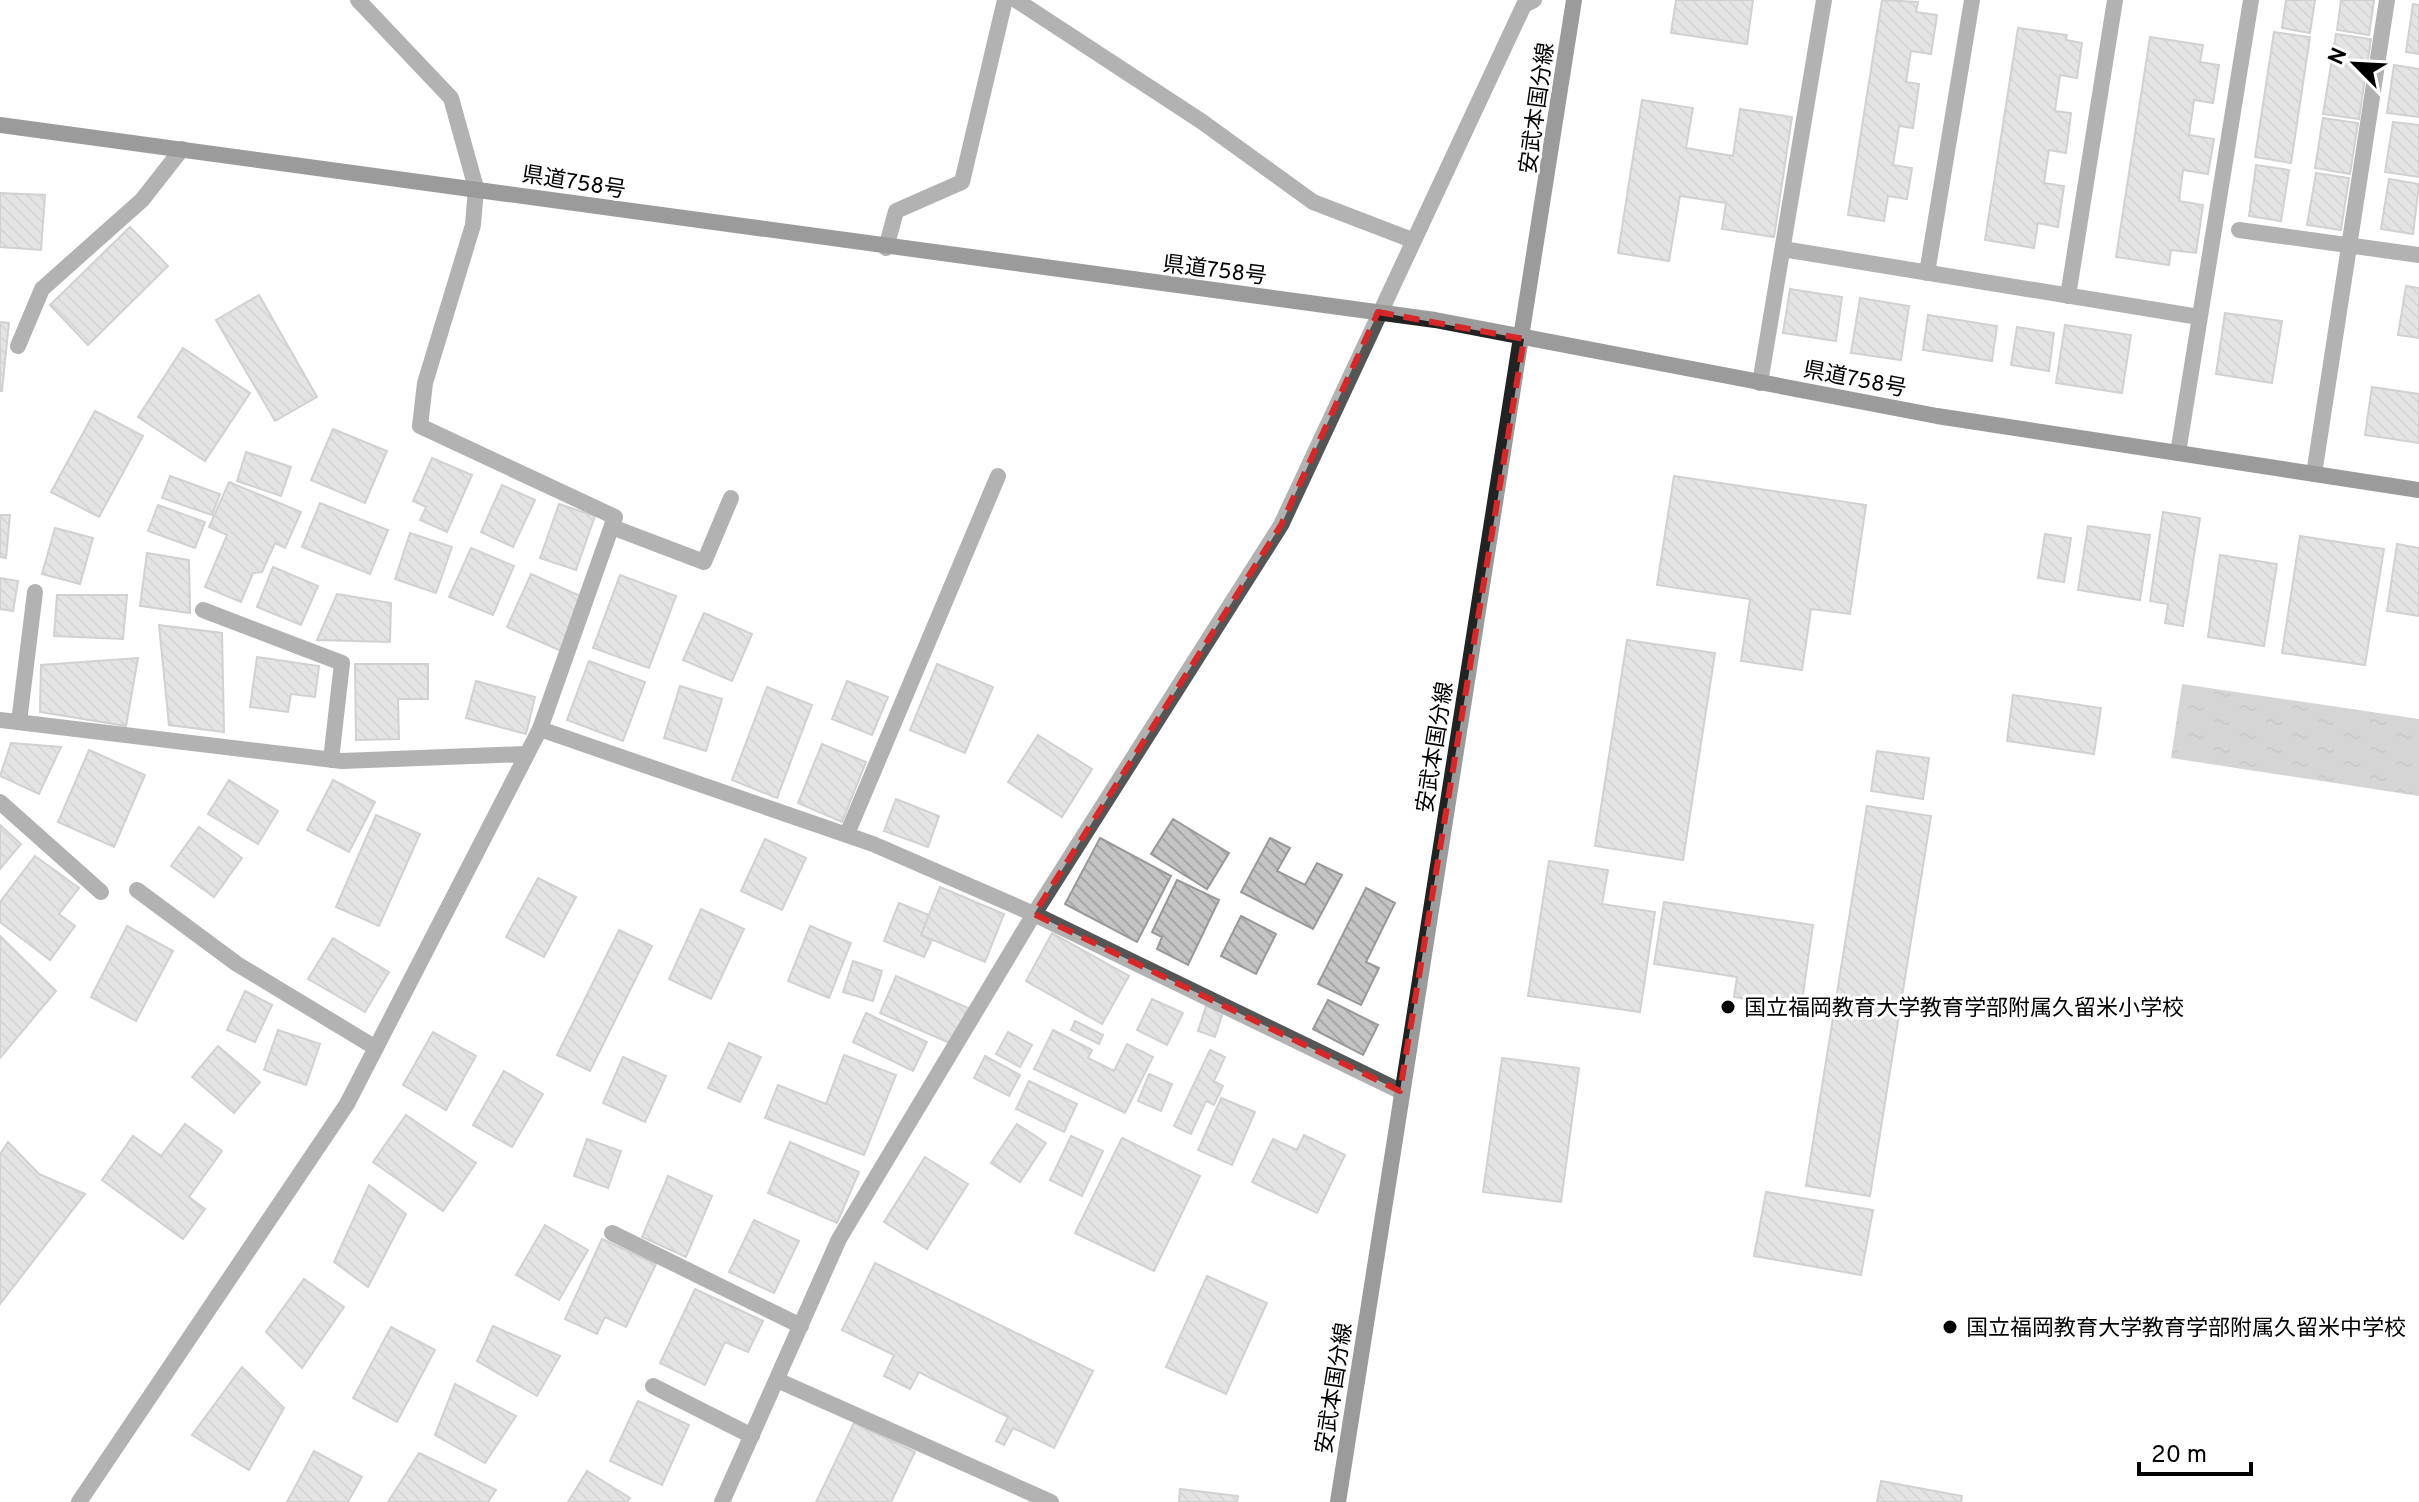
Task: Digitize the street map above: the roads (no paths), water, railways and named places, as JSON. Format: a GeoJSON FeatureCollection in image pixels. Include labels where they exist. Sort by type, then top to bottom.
{"type":"FeatureCollection","features":[{"type":"Feature","properties":{"kind":"main road","name":"安武本国分線"},"geometry":{"type":"LineString","coordinates":[[1338,1502],[1400,1091],[1524,339],[1574,0]]}},
{"type":"Feature","properties":{"kind":"main road","name":"県道758号"},"geometry":{"type":"LineString","coordinates":[[0,125],[476,188],[886,248],[1378,312],[1937,416],[2419,490]]}},
{"type":"Feature","properties":{"kind":"street"},"geometry":{"type":"LineString","coordinates":[[79,1502],[347,1104],[540,729],[615,517],[420,426],[425,383],[473,225],[476,188],[451,98],[358,0]]}},
{"type":"Feature","properties":{"kind":"street"},"geometry":{"type":"LineString","coordinates":[[886,248],[896,211],[962,182],[1005,0]]}},
{"type":"Feature","properties":{"kind":"street"},"geometry":{"type":"LineString","coordinates":[[1016,0],[1201,121],[1313,202],[1412,240]]}},
{"type":"Feature","properties":{"kind":"street"},"geometry":{"type":"LineString","coordinates":[[722,1502],[839,1239],[1034,914],[1281,525],[1524,5],[1534,0]]}},
{"type":"Feature","properties":{"kind":"street"},"geometry":{"type":"LineString","coordinates":[[1760,383],[1824,0]]}},
{"type":"Feature","properties":{"kind":"street"},"geometry":{"type":"LineString","coordinates":[[1927,273],[1972,0]]}},
{"type":"Feature","properties":{"kind":"street"},"geometry":{"type":"LineString","coordinates":[[2068,296],[2115,0]]}},
{"type":"Feature","properties":{"kind":"street"},"geometry":{"type":"LineString","coordinates":[[2178,453],[2251,0]]}},
{"type":"Feature","properties":{"kind":"street"},"geometry":{"type":"LineString","coordinates":[[2314,474],[2387,0]]}},
{"type":"Feature","properties":{"kind":"street"},"geometry":{"type":"LineString","coordinates":[[18,346],[42,289],[142,200],[182,149]]}},
{"type":"Feature","properties":{"kind":"street"},"geometry":{"type":"LineString","coordinates":[[2239,230],[2419,255]]}},
{"type":"Feature","properties":{"kind":"street"},"geometry":{"type":"LineString","coordinates":[[1783,249],[2199,317]]}},
{"type":"Feature","properties":{"kind":"street"},"geometry":{"type":"LineString","coordinates":[[847,834],[998,476]]}},
{"type":"Feature","properties":{"kind":"street"},"geometry":{"type":"LineString","coordinates":[[612,527],[704,562],[731,498]]}},
{"type":"Feature","properties":{"kind":"street"},"geometry":{"type":"LineString","coordinates":[[19,722],[35,592]]}},
{"type":"Feature","properties":{"kind":"street"},"geometry":{"type":"LineString","coordinates":[[203,610],[342,663],[331,760]]}},
{"type":"Feature","properties":{"kind":"street"},"geometry":{"type":"LineString","coordinates":[[0,720],[331,760],[526,754]]}},
{"type":"Feature","properties":{"kind":"street"},"geometry":{"type":"LineString","coordinates":[[540,729],[847,834],[1034,914],[1400,1091]]}},
{"type":"Feature","properties":{"kind":"street"},"geometry":{"type":"LineString","coordinates":[[0,802],[101,892]]}},
{"type":"Feature","properties":{"kind":"street"},"geometry":{"type":"LineString","coordinates":[[137,890],[237,964],[376,1048]]}},
{"type":"Feature","properties":{"kind":"street"},"geometry":{"type":"LineString","coordinates":[[612,1233],[801,1326]]}},
{"type":"Feature","properties":{"kind":"street"},"geometry":{"type":"LineString","coordinates":[[777,1380],[1051,1502]]}},
{"type":"Feature","properties":{"kind":"street"},"geometry":{"type":"LineString","coordinates":[[653,1386],[752,1436]]}},
{"type":"Feature","properties":{"kind":"water"},"geometry":{"type":"Polygon","coordinates":[[[2182,684],[2419,719],[2419,796],[2171,758],[2182,684]]]}},
{"type":"Feature","properties":{"kind":"place","name":"国立福岡教育大学教育学部附属久留米小学校"},"geometry":{"type":"Point","coordinates":[1728,1007]}},
{"type":"Feature","properties":{"kind":"place","name":"国立福岡教育大学教育学部附属久留米中学校"},"geometry":{"type":"Point","coordinates":[1950,1327]}}]}
